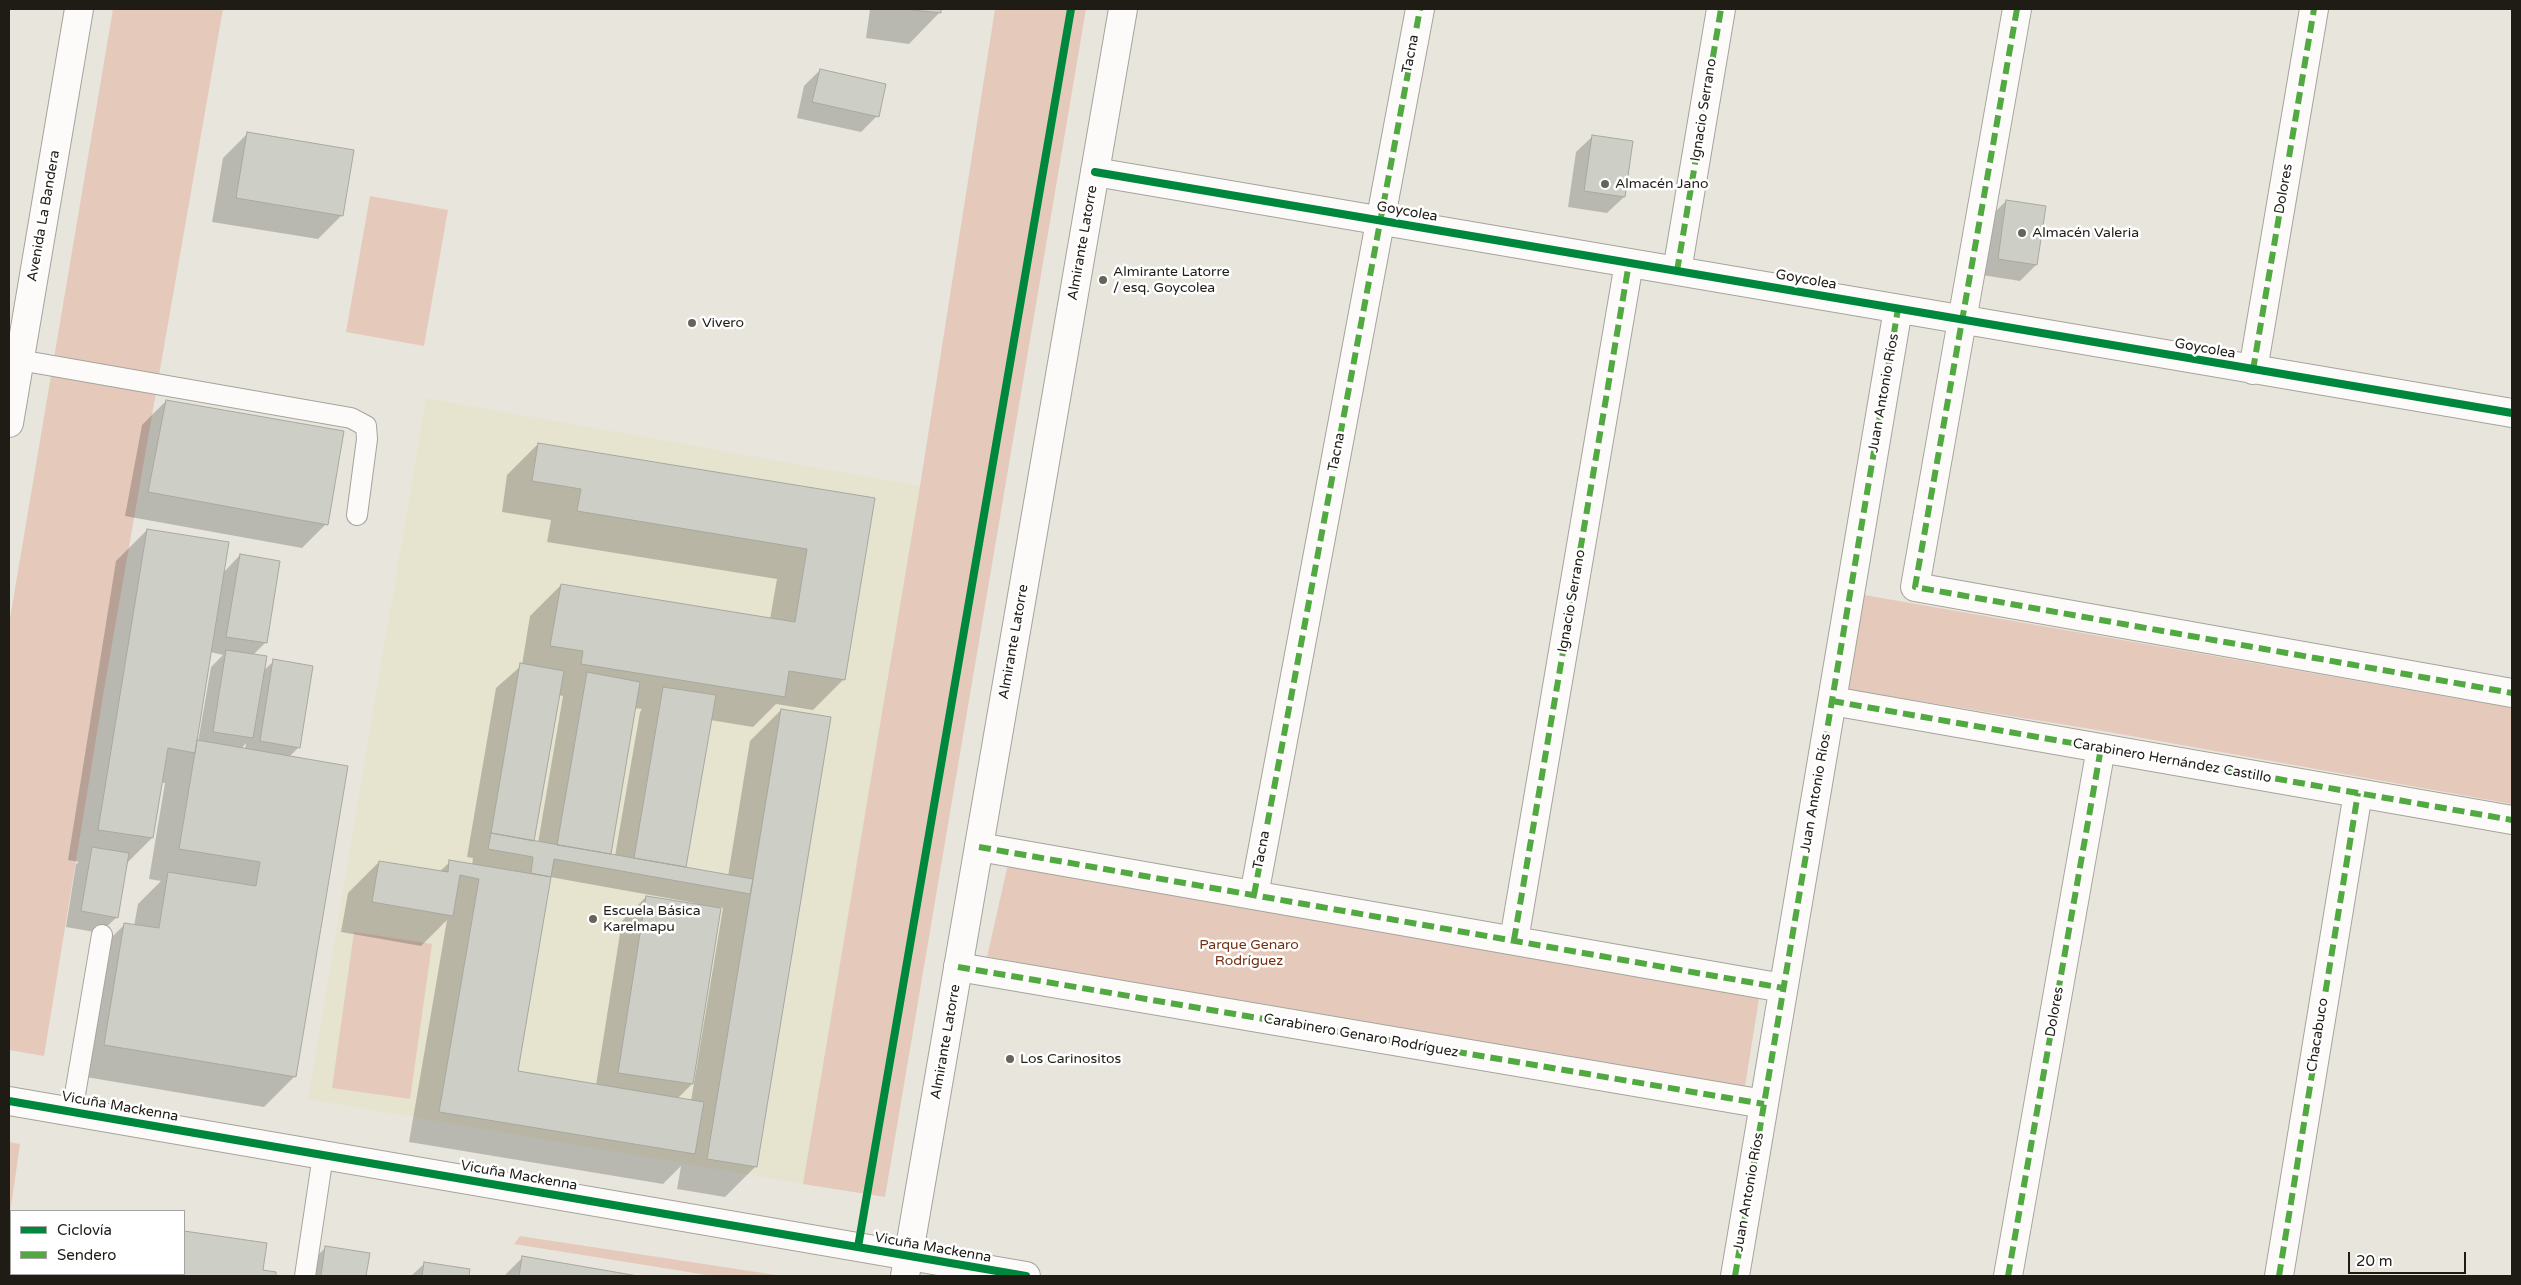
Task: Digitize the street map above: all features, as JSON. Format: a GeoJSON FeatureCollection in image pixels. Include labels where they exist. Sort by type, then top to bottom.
{"type":"FeatureCollection","features":[{"type":"Feature","properties":{"kind":"street","name":"Avenida La Bandera"},"geometry":{"type":"LineString","coordinates":[[9,423],[79,9]]}},
{"type":"Feature","properties":{"kind":"street","name":"Almirante Latorre"},"geometry":{"type":"LineString","coordinates":[[907,1266],[1123,9]]}},
{"type":"Feature","properties":{"kind":"street","name":"Tacna"},"geometry":{"type":"LineString","coordinates":[[1254,895],[1420,9]]}},
{"type":"Feature","properties":{"kind":"street","name":"Ignacio Serrano"},"geometry":{"type":"LineString","coordinates":[[1677,271],[1721,9]]}},
{"type":"Feature","properties":{"kind":"street"},"geometry":{"type":"LineString","coordinates":[[2017,9],[1915,586],[2512,693]]}},
{"type":"Feature","properties":{"kind":"street","name":"Dolores"},"geometry":{"type":"LineString","coordinates":[[2254,370],[2314,9]]}},
{"type":"Feature","properties":{"kind":"street","name":"Goycolea"},"geometry":{"type":"LineString","coordinates":[[1095,172],[2512,414]]}},
{"type":"Feature","properties":{"kind":"street","name":"Ignacio Serrano"},"geometry":{"type":"LineString","coordinates":[[1514,940],[1629,263]]}},
{"type":"Feature","properties":{"kind":"street","name":"Juan Antonio Ríos"},"geometry":{"type":"LineString","coordinates":[[1735,1276],[1898,309]]}},
{"type":"Feature","properties":{"kind":"street","name":"Carabinero Hernández Castillo"},"geometry":{"type":"LineString","coordinates":[[1832,701],[2512,820]]}},
{"type":"Feature","properties":{"kind":"street","name":"Dolores"},"geometry":{"type":"LineString","coordinates":[[2008,1276],[2101,748]]}},
{"type":"Feature","properties":{"kind":"street","name":"Chacabuco"},"geometry":{"type":"LineString","coordinates":[[2279,1276],[2358,793]]}},
{"type":"Feature","properties":{"kind":"street"},"geometry":{"type":"LineString","coordinates":[[979,847],[1783,988]]}},
{"type":"Feature","properties":{"kind":"street","name":"Carabinero Genaro Rodríguez"},"geometry":{"type":"LineString","coordinates":[[958,967],[1764,1104]]}},
{"type":"Feature","properties":{"kind":"street","name":"Vicuña Mackenna"},"geometry":{"type":"LineString","coordinates":[[9,1101],[323,1155],[907,1266],[1026,1276]]}},
{"type":"Feature","properties":{"kind":"lane"},"geometry":{"type":"LineString","coordinates":[[19,360],[351,418],[366,426],[367,439],[357,515]]}},
{"type":"Feature","properties":{"kind":"lane"},"geometry":{"type":"LineString","coordinates":[[72,1112],[102,935]]}},
{"type":"Feature","properties":{"kind":"lane"},"geometry":{"type":"LineString","coordinates":[[305,1276],[323,1155]]}},
{"type":"Feature","properties":{"kind":"shaded area","name":"Escuela Básica Karelmapu"},"geometry":{"type":"Polygon","coordinates":[[[426,398],[920,486],[803,1184],[308,1099],[426,398]]]}},
{"type":"Feature","properties":{"kind":"green space"},"geometry":{"type":"Polygon","coordinates":[[[113,9],[223,9],[104,690],[44,1056],[9,1050],[9,624],[113,9]]]}},
{"type":"Feature","properties":{"kind":"green space"},"geometry":{"type":"Polygon","coordinates":[[[995,9],[1086,9],[885,1197],[803,1184],[920,486],[995,9]]]}},
{"type":"Feature","properties":{"kind":"green space"},"geometry":{"type":"Polygon","coordinates":[[[370,196],[448,210],[424,346],[346,332],[370,196]]]}},
{"type":"Feature","properties":{"kind":"green space"},"geometry":{"type":"Polygon","coordinates":[[[1859,594],[2512,708],[2512,804],[2103,731],[1845,689],[1859,594]]]}},
{"type":"Feature","properties":{"kind":"green space","name":"Parque Genaro Rodríguez"},"geometry":{"type":"Polygon","coordinates":[[[1008,864],[1760,993],[1745,1086],[987,957],[1008,864]]]}},
{"type":"Feature","properties":{"kind":"green space"},"geometry":{"type":"Polygon","coordinates":[[[354,932],[432,944],[410,1099],[332,1088],[354,932]]]}},
{"type":"Feature","properties":{"kind":"green space"},"geometry":{"type":"Polygon","coordinates":[[[9,1142],[20,1144],[9,1221],[9,1142]]]}},
{"type":"Feature","properties":{"kind":"green space"},"geometry":{"type":"Polygon","coordinates":[[[520,1236],[783,1276],[713,1276],[514,1244],[520,1236]]]}},
{"type":"Feature","properties":{"kind":"building"},"geometry":{"type":"Polygon","coordinates":[[[904,9],[941,9],[941,13],[904,9]]]}},
{"type":"Feature","properties":{"kind":"building"},"geometry":{"type":"Polygon","coordinates":[[[820,69],[886,84],[879,117],[812,102],[820,69]]]}},
{"type":"Feature","properties":{"kind":"building"},"geometry":{"type":"Polygon","coordinates":[[[247,132],[354,150],[343,216],[236,198],[247,132]]]}},
{"type":"Feature","properties":{"kind":"building"},"geometry":{"type":"Polygon","coordinates":[[[1592,135],[1633,141],[1625,197],[1584,191],[1592,135]]]}},
{"type":"Feature","properties":{"kind":"building","name":"Almacén Valeria"},"geometry":{"type":"Polygon","coordinates":[[[2006,200],[2046,206],[2037,265],[1998,259],[2006,200]]]}},
{"type":"Feature","properties":{"kind":"building"},"geometry":{"type":"Polygon","coordinates":[[[166,400],[344,431],[328,525],[148,492],[166,400]]]}},
{"type":"Feature","properties":{"kind":"building"},"geometry":{"type":"Polygon","coordinates":[[[538,443],[875,498],[845,680],[789,671],[785,697],[581,664],[583,651],[550,646],[561,584],[795,622],[807,549],[577,511],[581,489],[532,481],[538,443]]]}},
{"type":"Feature","properties":{"kind":"building"},"geometry":{"type":"Polygon","coordinates":[[[147,529],[229,542],[195,753],[168,748],[153,838],[98,830],[147,529]]]}},
{"type":"Feature","properties":{"kind":"building"},"geometry":{"type":"Polygon","coordinates":[[[240,554],[280,561],[267,643],[226,637],[240,554]]]}},
{"type":"Feature","properties":{"kind":"building"},"geometry":{"type":"Polygon","coordinates":[[[226,650],[267,656],[253,738],[213,732],[226,650]]]}},
{"type":"Feature","properties":{"kind":"building"},"geometry":{"type":"Polygon","coordinates":[[[273,659],[313,666],[300,748],[260,741],[273,659]]]}},
{"type":"Feature","properties":{"kind":"building"},"geometry":{"type":"Polygon","coordinates":[[[520,663],[564,671],[534,841],[491,833],[520,663]]]}},
{"type":"Feature","properties":{"kind":"building"},"geometry":{"type":"Polygon","coordinates":[[[587,672],[640,682],[611,854],[557,845],[587,672]]]}},
{"type":"Feature","properties":{"kind":"building"},"geometry":{"type":"Polygon","coordinates":[[[663,687],[716,695],[686,867],[634,858],[663,687]]]}},
{"type":"Feature","properties":{"kind":"building"},"geometry":{"type":"Polygon","coordinates":[[[781,709],[831,717],[757,1167],[707,1159],[781,709]]]}},
{"type":"Feature","properties":{"kind":"building"},"geometry":{"type":"Polygon","coordinates":[[[197,740],[348,766],[296,1077],[104,1045],[124,923],[159,928],[168,872],[256,886],[260,862],[179,849],[197,740]]]}},
{"type":"Feature","properties":{"kind":"building"},"geometry":{"type":"Polygon","coordinates":[[[491,833],[753,879],[750,894],[554,859],[551,877],[531,873],[533,857],[488,849],[491,833]]]}},
{"type":"Feature","properties":{"kind":"building"},"geometry":{"type":"Polygon","coordinates":[[[92,847],[129,853],[118,918],[81,911],[92,847]]]}},
{"type":"Feature","properties":{"kind":"building"},"geometry":{"type":"Polygon","coordinates":[[[449,860],[551,877],[518,1071],[704,1102],[695,1154],[439,1112],[479,879],[460,875],[453,916],[372,902],[379,861],[448,872],[449,860]]]}},
{"type":"Feature","properties":{"kind":"building"},"geometry":{"type":"Polygon","coordinates":[[[646,896],[721,908],[693,1084],[618,1073],[646,896]]]}},
{"type":"Feature","properties":{"kind":"building"},"geometry":{"type":"Polygon","coordinates":[[[185,1231],[267,1243],[263,1270],[276,1272],[276,1276],[36,1276],[185,1275],[185,1231]]]}},
{"type":"Feature","properties":{"kind":"building"},"geometry":{"type":"Polygon","coordinates":[[[325,1246],[370,1253],[366,1276],[321,1276],[325,1246]]]}},
{"type":"Feature","properties":{"kind":"building"},"geometry":{"type":"Polygon","coordinates":[[[522,1256],[638,1276],[519,1276],[522,1256]]]}},
{"type":"Feature","properties":{"kind":"building"},"geometry":{"type":"Polygon","coordinates":[[[424,1262],[470,1269],[469,1276],[422,1276],[424,1262]]]}},
{"type":"Feature","properties":{"kind":"marked path"},"geometry":{"type":"LineString","coordinates":[[1254,895],[1420,9]]}},
{"type":"Feature","properties":{"kind":"marked path"},"geometry":{"type":"LineString","coordinates":[[1677,271],[1721,9]]}},
{"type":"Feature","properties":{"kind":"marked path"},"geometry":{"type":"LineString","coordinates":[[2017,9],[1915,587],[2512,693]]}},
{"type":"Feature","properties":{"kind":"marked path"},"geometry":{"type":"LineString","coordinates":[[2253,370],[2314,9]]}},
{"type":"Feature","properties":{"kind":"marked path"},"geometry":{"type":"LineString","coordinates":[[1514,940],[1629,263]]}},
{"type":"Feature","properties":{"kind":"marked path"},"geometry":{"type":"LineString","coordinates":[[1735,1276],[1898,309]]}},
{"type":"Feature","properties":{"kind":"marked path"},"geometry":{"type":"LineString","coordinates":[[1832,701],[2512,820]]}},
{"type":"Feature","properties":{"kind":"marked path"},"geometry":{"type":"LineString","coordinates":[[2008,1276],[2101,748]]}},
{"type":"Feature","properties":{"kind":"marked path"},"geometry":{"type":"LineString","coordinates":[[2279,1276],[2358,793]]}},
{"type":"Feature","properties":{"kind":"marked path"},"geometry":{"type":"LineString","coordinates":[[979,847],[1783,988]]}},
{"type":"Feature","properties":{"kind":"marked path"},"geometry":{"type":"LineString","coordinates":[[958,967],[1764,1104]]}},
{"type":"Feature","properties":{"kind":"cycle path"},"geometry":{"type":"LineString","coordinates":[[858,1247],[1071,9]]}},
{"type":"Feature","properties":{"kind":"cycle path"},"geometry":{"type":"LineString","coordinates":[[1095,172],[2512,413]]}},
{"type":"Feature","properties":{"kind":"cycle path"},"geometry":{"type":"LineString","coordinates":[[9,1101],[1026,1276]]}},
{"type":"Feature","properties":{"kind":"place","name":"Almacén Jano"},"geometry":{"type":"Point","coordinates":[1605,184]}},
{"type":"Feature","properties":{"kind":"place","name":"Almacén Valeria"},"geometry":{"type":"Point","coordinates":[2022,233]}},
{"type":"Feature","properties":{"kind":"place","name":"Almirante Latorre / esq. Goycolea"},"geometry":{"type":"Point","coordinates":[1103,280]}},
{"type":"Feature","properties":{"kind":"place","name":"Vivero"},"geometry":{"type":"Point","coordinates":[692,323]}},
{"type":"Feature","properties":{"kind":"place","name":"Escuela Básica Karelmapu"},"geometry":{"type":"Point","coordinates":[593,919]}},
{"type":"Feature","properties":{"kind":"place","name":"Los Carinositos"},"geometry":{"type":"Point","coordinates":[1010,1059]}}]}
